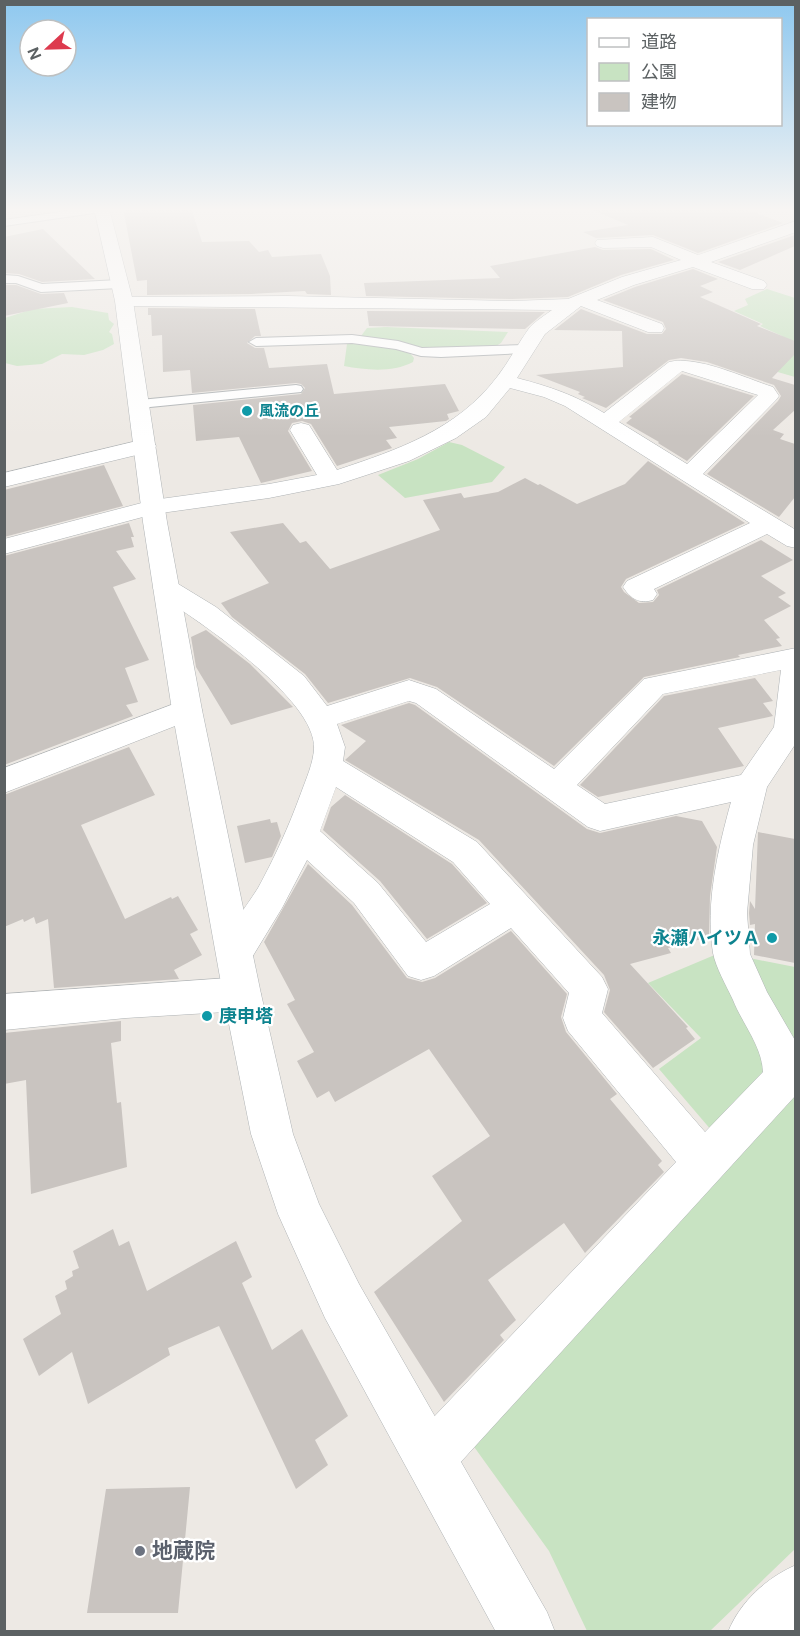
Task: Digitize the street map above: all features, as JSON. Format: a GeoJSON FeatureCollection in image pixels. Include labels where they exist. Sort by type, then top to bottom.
{"type":"FeatureCollection","features":[{"type":"Feature","properties":{"kind":"street"},"geometry":{"type":"LineString","coordinates":[[120,284],[140,404],[153,507],[187,710],[242,994],[272,1134],[300,1214],[342,1301],[527,1632]]}},
{"type":"Feature","properties":{"kind":"street"},"geometry":{"type":"LineString","coordinates":[[4,547],[153,507],[269,491],[331,479],[401,456],[448,433],[478,412],[505,381],[538,330],[576,302],[621,284]]}},
{"type":"Feature","properties":{"kind":"street"},"geometry":{"type":"LineString","coordinates":[[122,293],[289,293],[512,306],[576,302],[655,328]]}},
{"type":"Feature","properties":{"kind":"street"},"geometry":{"type":"LineString","coordinates":[[605,423],[676,366],[685,365],[766,391],[769,396],[689,475]]}},
{"type":"Feature","properties":{"kind":"street"},"geometry":{"type":"LineString","coordinates":[[505,381],[551,393],[572,402],[794,538]]}},
{"type":"Feature","properties":{"kind":"street"},"geometry":{"type":"LineString","coordinates":[[301,430],[331,479]]}},
{"type":"Feature","properties":{"kind":"street"},"geometry":{"type":"LineString","coordinates":[[4,480],[145,446]]}},
{"type":"Feature","properties":{"kind":"street"},"geometry":{"type":"LineString","coordinates":[[644,594],[636,587],[768,524]]}},
{"type":"Feature","properties":{"kind":"street"},"geometry":{"type":"LineString","coordinates":[[166,588],[207,613],[294,683],[320,719],[330,747],[327,766],[302,835],[270,898],[235,953]]}},
{"type":"Feature","properties":{"kind":"street"},"geometry":{"type":"LineString","coordinates":[[556,787],[654,686],[795,657]]}},
{"type":"Feature","properties":{"kind":"street"},"geometry":{"type":"LineString","coordinates":[[430,1458],[783,1079],[782,1056],[753,1003],[732,954],[729,913],[736,845],[751,785],[789,729],[795,664]]}},
{"type":"Feature","properties":{"kind":"street"},"geometry":{"type":"LineString","coordinates":[[320,719],[409,690],[426,696],[600,818],[751,785]]}},
{"type":"Feature","properties":{"kind":"street"},"geometry":{"type":"LineString","coordinates":[[4,781],[187,710]]}},
{"type":"Feature","properties":{"kind":"street"},"geometry":{"type":"LineString","coordinates":[[327,766],[465,852],[589,989],[582,1018],[705,1164]]}},
{"type":"Feature","properties":{"kind":"street"},"geometry":{"type":"LineString","coordinates":[[302,835],[366,893],[421,964],[516,907]]}},
{"type":"Feature","properties":{"kind":"street"},"geometry":{"type":"LineString","coordinates":[[4,1012],[126,1000],[242,994]]}},
{"type":"Feature","properties":{"kind":"street"},"geometry":{"type":"LineString","coordinates":[[756,1632],[795,1593]]}},
{"type":"Feature","properties":{"kind":"lane"},"geometry":{"type":"LineString","coordinates":[[30,284],[41,288],[122,293]]}},
{"type":"Feature","properties":{"kind":"lane"},"geometry":{"type":"LineString","coordinates":[[256,342],[352,339],[398,345],[422,352],[441,353],[524,349]]}},
{"type":"Feature","properties":{"kind":"lane"},"geometry":{"type":"LineString","coordinates":[[140,404],[297,389]]}},
{"type":"Feature","properties":{"kind":"green space"},"geometry":{"type":"Polygon","coordinates":[[[767,289],[795,298],[795,377],[698,349],[755,348],[782,336],[760,326],[763,324],[734,311],[748,305],[745,299],[767,289]]]}},
{"type":"Feature","properties":{"kind":"green space"},"geometry":{"type":"Polygon","coordinates":[[[72,307],[108,313],[109,320],[114,324],[109,332],[112,334],[114,344],[103,350],[84,355],[62,354],[42,364],[17,366],[5,363],[5,318],[33,309],[72,307]]]}},
{"type":"Feature","properties":{"kind":"green space"},"geometry":{"type":"Polygon","coordinates":[[[367,328],[508,332],[501,343],[496,346],[437,350],[361,336],[367,328]]]}},
{"type":"Feature","properties":{"kind":"green space"},"geometry":{"type":"Polygon","coordinates":[[[347,344],[393,347],[409,353],[414,358],[413,362],[388,369],[344,366],[347,344]]]}},
{"type":"Feature","properties":{"kind":"green space"},"geometry":{"type":"Polygon","coordinates":[[[449,442],[462,445],[505,467],[492,482],[405,498],[378,475],[418,459],[449,442]]]}},
{"type":"Feature","properties":{"kind":"green space"},"geometry":{"type":"Polygon","coordinates":[[[717,954],[768,1054],[766,1076],[712,1131],[659,1069],[701,1038],[648,983],[717,954]]]}},
{"type":"Feature","properties":{"kind":"green space"},"geometry":{"type":"Polygon","coordinates":[[[749,958],[795,967],[795,1050],[749,958]]]}},
{"type":"Feature","properties":{"kind":"green space"},"geometry":{"type":"Polygon","coordinates":[[[795,1096],[795,1549],[710,1631],[587,1631],[549,1551],[467,1437],[795,1096]]]}},
{"type":"Feature","properties":{"kind":"building"},"geometry":{"type":"Polygon","coordinates":[[[147,284],[330,284],[331,295],[307,294],[305,291],[147,295],[147,284]]]}},
{"type":"Feature","properties":{"kind":"building"},"geometry":{"type":"Polygon","coordinates":[[[364,284],[598,284],[568,297],[512,299],[366,296],[364,284]]]}},
{"type":"Feature","properties":{"kind":"building"},"geometry":{"type":"Polygon","coordinates":[[[644,284],[704,284],[700,286],[713,292],[700,297],[761,324],[757,326],[795,341],[795,354],[772,378],[795,385],[795,410],[773,430],[784,434],[780,439],[795,444],[795,497],[779,517],[707,474],[778,401],[781,396],[774,385],[707,362],[681,358],[669,360],[606,408],[582,398],[585,397],[578,394],[580,392],[536,375],[623,367],[622,331],[554,330],[581,309],[647,334],[662,334],[666,329],[663,322],[603,300],[644,284]]]}},
{"type":"Feature","properties":{"kind":"building"},"geometry":{"type":"Polygon","coordinates":[[[4,285],[16,285],[41,294],[64,293],[68,303],[4,316],[4,285]]]}},
{"type":"Feature","properties":{"kind":"building"},"geometry":{"type":"Polygon","coordinates":[[[148,308],[255,309],[261,336],[255,336],[247,343],[255,348],[264,348],[269,368],[327,364],[334,394],[445,384],[459,411],[447,414],[449,419],[446,421],[389,427],[397,438],[386,440],[392,448],[337,466],[311,424],[302,421],[292,423],[288,431],[312,471],[261,483],[239,437],[196,441],[193,405],[301,394],[305,388],[296,383],[192,393],[190,370],[163,372],[162,335],[152,336],[151,315],[148,315],[148,308]]]}},
{"type":"Feature","properties":{"kind":"building"},"geometry":{"type":"Polygon","coordinates":[[[367,311],[545,312],[525,329],[369,326],[367,311]]]}},
{"type":"Feature","properties":{"kind":"building"},"geometry":{"type":"Polygon","coordinates":[[[682,374],[754,396],[687,461],[626,423],[632,418],[629,417],[682,374]]]}},
{"type":"Feature","properties":{"kind":"building"},"geometry":{"type":"Polygon","coordinates":[[[648,461],[745,523],[626,579],[621,587],[624,592],[639,603],[653,602],[659,595],[657,590],[761,540],[793,560],[761,576],[786,593],[778,597],[791,606],[764,620],[780,638],[776,639],[782,646],[644,677],[554,766],[437,687],[410,678],[328,703],[305,674],[232,617],[221,603],[269,583],[230,532],[283,523],[300,543],[306,541],[330,569],[440,530],[423,500],[461,493],[464,498],[498,492],[525,478],[577,504],[625,484],[648,461]]]}},
{"type":"Feature","properties":{"kind":"building"},"geometry":{"type":"Polygon","coordinates":[[[104,465],[123,506],[4,537],[4,490],[104,465]]]}},
{"type":"Feature","properties":{"kind":"building"},"geometry":{"type":"Polygon","coordinates":[[[129,523],[134,537],[131,537],[134,547],[116,551],[136,579],[113,587],[149,660],[125,668],[138,702],[126,705],[133,716],[4,765],[4,556],[129,523]]]}},
{"type":"Feature","properties":{"kind":"building"},"geometry":{"type":"Polygon","coordinates":[[[206,630],[250,664],[293,707],[231,725],[196,667],[191,637],[206,630]]]}},
{"type":"Feature","properties":{"kind":"building"},"geometry":{"type":"Polygon","coordinates":[[[755,678],[773,701],[763,703],[773,716],[718,728],[744,766],[598,797],[580,785],[664,696],[755,678]]]}},
{"type":"Feature","properties":{"kind":"building"},"geometry":{"type":"Polygon","coordinates":[[[409,703],[415,705],[587,829],[600,833],[676,816],[702,821],[717,847],[710,896],[709,937],[668,948],[671,953],[630,964],[688,1027],[686,1028],[695,1039],[653,1068],[604,1012],[610,990],[604,975],[479,840],[345,760],[366,741],[341,725],[409,703]]]}},
{"type":"Feature","properties":{"kind":"building"},"geometry":{"type":"Polygon","coordinates":[[[129,747],[155,795],[81,825],[125,919],[171,897],[172,899],[178,896],[198,930],[190,934],[202,955],[174,970],[179,979],[54,988],[48,919],[36,924],[34,917],[24,922],[23,919],[4,927],[4,795],[129,747]]]}},
{"type":"Feature","properties":{"kind":"building"},"geometry":{"type":"Polygon","coordinates":[[[345,795],[452,864],[487,903],[427,939],[380,881],[323,830],[331,807],[345,795]]]}},
{"type":"Feature","properties":{"kind":"building"},"geometry":{"type":"Polygon","coordinates":[[[270,819],[271,823],[277,822],[281,836],[272,857],[245,863],[237,826],[270,819]]]}},
{"type":"Feature","properties":{"kind":"building"},"geometry":{"type":"Polygon","coordinates":[[[758,832],[795,839],[795,963],[754,955],[755,924],[750,925],[749,913],[750,901],[755,909],[758,832]]]}},
{"type":"Feature","properties":{"kind":"building"},"geometry":{"type":"Polygon","coordinates":[[[308,864],[352,905],[407,978],[422,982],[435,978],[511,931],[567,994],[561,1017],[566,1032],[617,1094],[610,1099],[662,1161],[658,1165],[664,1172],[585,1253],[564,1223],[488,1280],[516,1320],[500,1335],[504,1340],[444,1402],[374,1292],[462,1221],[432,1176],[490,1136],[429,1049],[335,1102],[329,1091],[317,1098],[297,1061],[314,1052],[287,1004],[295,1000],[264,942],[308,864]]]}},
{"type":"Feature","properties":{"kind":"building"},"geometry":{"type":"Polygon","coordinates":[[[121,1021],[121,1041],[111,1043],[117,1103],[121,1102],[127,1167],[31,1194],[26,1080],[4,1084],[4,1033],[121,1021]]]}},
{"type":"Feature","properties":{"kind":"building"},"geometry":{"type":"Polygon","coordinates":[[[113,1229],[119,1246],[129,1241],[147,1291],[236,1241],[252,1277],[242,1283],[272,1350],[302,1329],[348,1416],[315,1440],[328,1465],[296,1489],[219,1326],[168,1348],[170,1355],[88,1404],[72,1352],[39,1376],[23,1339],[61,1314],[55,1296],[67,1289],[65,1281],[73,1276],[72,1271],[79,1268],[73,1251],[113,1229]]]}},
{"type":"Feature","properties":{"kind":"building","name":"地蔵院"},"geometry":{"type":"Polygon","coordinates":[[[190,1487],[178,1613],[87,1613],[106,1489],[190,1487]]]}},
{"type":"Feature","properties":{"kind":"place","name":"風流の丘"},"geometry":{"type":"Point","coordinates":[247,411]}},
{"type":"Feature","properties":{"kind":"place","name":"永瀬ハイツＡ"},"geometry":{"type":"Point","coordinates":[772,938]}},
{"type":"Feature","properties":{"kind":"place","name":"庚申塔"},"geometry":{"type":"Point","coordinates":[207,1016]}},
{"type":"Feature","properties":{"kind":"place","name":"地蔵院"},"geometry":{"type":"Point","coordinates":[140,1551]}}]}
